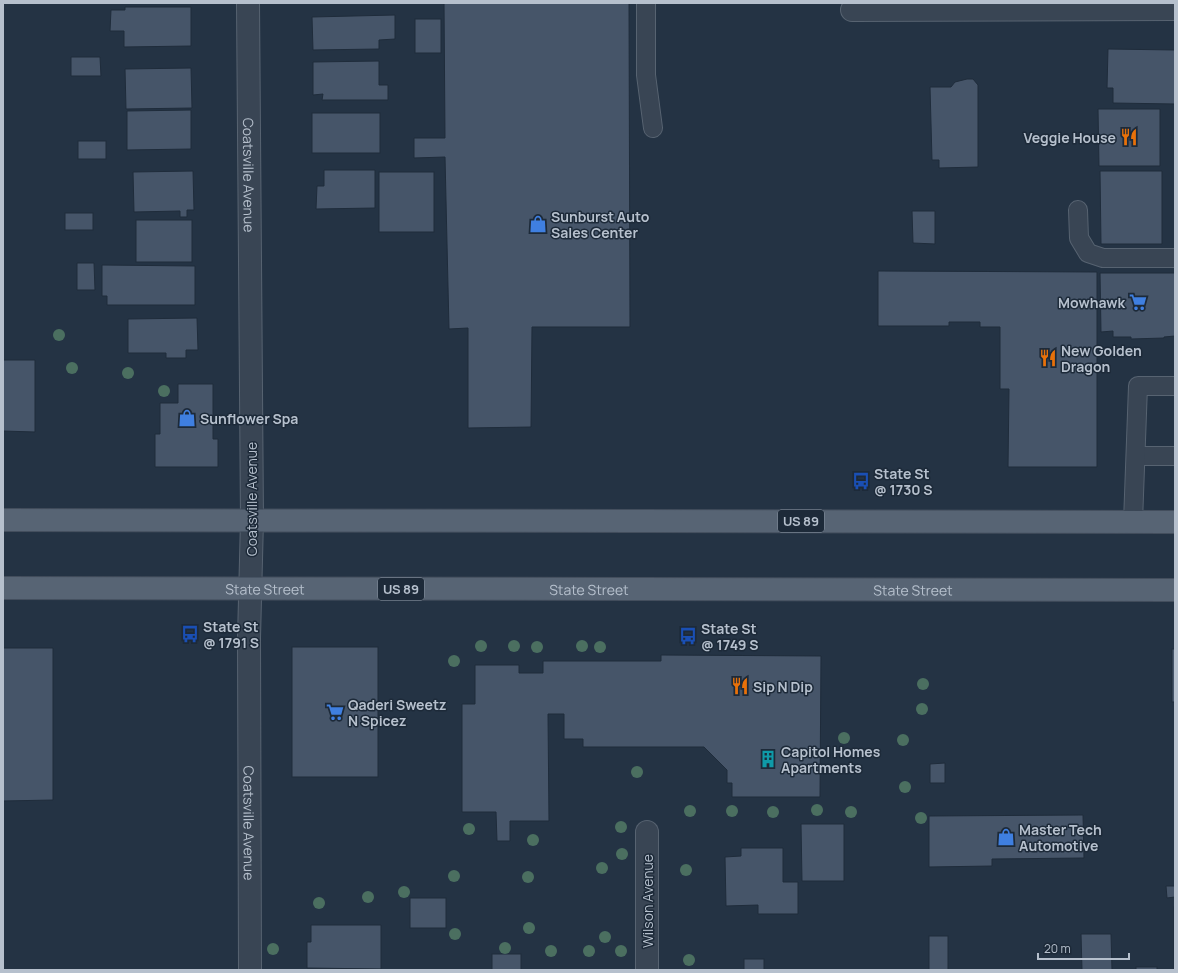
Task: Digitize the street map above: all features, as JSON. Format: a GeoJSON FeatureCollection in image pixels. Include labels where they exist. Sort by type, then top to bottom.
{"type":"FeatureCollection","features":[{"type":"Feature","properties":{"kind":"main road","name":"US 89"},"geometry":{"type":"LineString","coordinates":[[3,520],[1175,522]]}},
{"type":"Feature","properties":{"kind":"main road","name":"State Street"},"geometry":{"type":"LineString","coordinates":[[3,588],[1175,590]]}},
{"type":"Feature","properties":{"kind":"street","name":"Coatsville Avenue"},"geometry":{"type":"LineString","coordinates":[[248,3],[252,520],[249,638],[250,970]]}},
{"type":"Feature","properties":{"kind":"street"},"geometry":{"type":"LineString","coordinates":[[852,10],[1175,9]]}},
{"type":"Feature","properties":{"kind":"street","name":"Wilson Avenue"},"geometry":{"type":"LineString","coordinates":[[647,832],[647,970]]}},
{"type":"Feature","properties":{"kind":"lane"},"geometry":{"type":"LineString","coordinates":[[646,3],[646,74],[653,128]]}},
{"type":"Feature","properties":{"kind":"lane"},"geometry":{"type":"LineString","coordinates":[[1078,210],[1079,238],[1088,253],[1103,258],[1175,258]]}},
{"type":"Feature","properties":{"kind":"lane"},"geometry":{"type":"LineString","coordinates":[[1134,522],[1138,386],[1175,386]]}},
{"type":"Feature","properties":{"kind":"lane"},"geometry":{"type":"LineString","coordinates":[[1136,456],[1175,456]]}},
{"type":"Feature","properties":{"kind":"building","name":"Sunburst Auto Sales Center"},"geometry":{"type":"Polygon","coordinates":[[[444,3],[629,3],[630,327],[532,327],[531,427],[468,428],[468,328],[449,329],[445,157],[414,158],[414,138],[445,138],[444,3]]]}},
{"type":"Feature","properties":{"kind":"building"},"geometry":{"type":"Polygon","coordinates":[[[125,7],[191,7],[191,46],[124,47],[124,31],[110,31],[111,10],[125,10],[125,7]]]}},
{"type":"Feature","properties":{"kind":"building"},"geometry":{"type":"Polygon","coordinates":[[[395,15],[395,39],[379,40],[379,49],[313,50],[312,17],[395,15]]]}},
{"type":"Feature","properties":{"kind":"building"},"geometry":{"type":"Polygon","coordinates":[[[415,19],[441,19],[441,53],[415,53],[415,19]]]}},
{"type":"Feature","properties":{"kind":"building"},"geometry":{"type":"Polygon","coordinates":[[[1108,49],[1175,50],[1175,104],[1113,103],[1113,88],[1107,88],[1108,49]]]}},
{"type":"Feature","properties":{"kind":"building"},"geometry":{"type":"Polygon","coordinates":[[[71,57],[100,57],[101,76],[71,76],[71,57]]]}},
{"type":"Feature","properties":{"kind":"building"},"geometry":{"type":"Polygon","coordinates":[[[379,61],[379,85],[388,85],[388,100],[322,100],[323,94],[313,95],[313,62],[379,61]]]}},
{"type":"Feature","properties":{"kind":"building"},"geometry":{"type":"Polygon","coordinates":[[[191,68],[192,108],[126,109],[125,69],[191,68]]]}},
{"type":"Feature","properties":{"kind":"building"},"geometry":{"type":"Polygon","coordinates":[[[973,79],[978,85],[978,167],[939,168],[939,160],[932,160],[930,87],[951,87],[955,82],[973,79]]]}},
{"type":"Feature","properties":{"kind":"building","name":"Veggie House"},"geometry":{"type":"Polygon","coordinates":[[[1098,109],[1160,109],[1160,166],[1099,166],[1098,109]]]}},
{"type":"Feature","properties":{"kind":"building"},"geometry":{"type":"Polygon","coordinates":[[[191,110],[191,149],[127,150],[127,111],[191,110]]]}},
{"type":"Feature","properties":{"kind":"building"},"geometry":{"type":"Polygon","coordinates":[[[312,113],[380,113],[380,153],[312,153],[312,113]]]}},
{"type":"Feature","properties":{"kind":"building"},"geometry":{"type":"Polygon","coordinates":[[[78,141],[106,141],[106,159],[78,159],[78,141]]]}},
{"type":"Feature","properties":{"kind":"building"},"geometry":{"type":"Polygon","coordinates":[[[324,170],[375,170],[375,208],[316,209],[317,186],[324,186],[324,170]]]}},
{"type":"Feature","properties":{"kind":"building"},"geometry":{"type":"Polygon","coordinates":[[[193,171],[194,210],[187,210],[187,217],[180,217],[180,211],[134,212],[133,172],[193,171]]]}},
{"type":"Feature","properties":{"kind":"building"},"geometry":{"type":"Polygon","coordinates":[[[1100,171],[1162,171],[1162,244],[1101,244],[1100,171]]]}},
{"type":"Feature","properties":{"kind":"building"},"geometry":{"type":"Polygon","coordinates":[[[379,172],[434,172],[434,232],[379,232],[379,172]]]}},
{"type":"Feature","properties":{"kind":"building"},"geometry":{"type":"Polygon","coordinates":[[[912,211],[935,211],[935,244],[913,243],[912,211]]]}},
{"type":"Feature","properties":{"kind":"building"},"geometry":{"type":"Polygon","coordinates":[[[65,213],[93,213],[93,230],[65,230],[65,213]]]}},
{"type":"Feature","properties":{"kind":"building"},"geometry":{"type":"Polygon","coordinates":[[[136,220],[192,220],[192,262],[136,262],[136,220]]]}},
{"type":"Feature","properties":{"kind":"building"},"geometry":{"type":"Polygon","coordinates":[[[77,263],[94,263],[95,290],[77,290],[77,263]]]}},
{"type":"Feature","properties":{"kind":"building"},"geometry":{"type":"Polygon","coordinates":[[[102,265],[195,266],[195,305],[107,305],[107,296],[102,296],[102,265]]]}},
{"type":"Feature","properties":{"kind":"building","name":"New Golden Dragon"},"geometry":{"type":"Polygon","coordinates":[[[878,271],[1097,272],[1097,467],[1008,467],[1009,389],[1000,389],[1000,327],[980,327],[980,322],[949,322],[949,326],[878,326],[878,271]]]}},
{"type":"Feature","properties":{"kind":"building","name":"Mowhawk"},"geometry":{"type":"Polygon","coordinates":[[[1100,273],[1175,273],[1175,336],[1164,338],[1131,339],[1131,337],[1113,337],[1113,331],[1101,332],[1100,273]]]}},
{"type":"Feature","properties":{"kind":"building"},"geometry":{"type":"Polygon","coordinates":[[[197,318],[198,350],[186,350],[186,358],[166,358],[166,353],[128,353],[128,319],[197,318]]]}},
{"type":"Feature","properties":{"kind":"building"},"geometry":{"type":"Polygon","coordinates":[[[3,360],[35,360],[35,432],[3,431],[3,360]]]}},
{"type":"Feature","properties":{"kind":"building","name":"Sunflower Spa"},"geometry":{"type":"Polygon","coordinates":[[[178,384],[213,384],[213,439],[218,439],[218,467],[155,467],[155,434],[160,434],[160,403],[178,403],[178,384]]]}},
{"type":"Feature","properties":{"kind":"building","name":"Qaderi Sweetz N Spicez"},"geometry":{"type":"Polygon","coordinates":[[[292,647],[378,647],[378,777],[292,777],[292,647]]]}},
{"type":"Feature","properties":{"kind":"building"},"geometry":{"type":"Polygon","coordinates":[[[3,648],[53,648],[53,800],[3,801],[3,648]]]}},
{"type":"Feature","properties":{"kind":"building"},"geometry":{"type":"Polygon","coordinates":[[[1172,649],[1175,649],[1175,702],[1172,702],[1172,649]]]}},
{"type":"Feature","properties":{"kind":"building","name":"Capitol Homes Apartments"},"geometry":{"type":"Polygon","coordinates":[[[661,655],[821,656],[820,797],[732,797],[732,783],[727,783],[727,770],[704,747],[583,747],[583,739],[564,739],[564,714],[548,714],[549,821],[510,821],[510,841],[497,841],[496,812],[462,812],[462,704],[475,704],[475,665],[519,665],[519,673],[543,673],[543,661],[661,661],[661,655]]]}},
{"type":"Feature","properties":{"kind":"building"},"geometry":{"type":"Polygon","coordinates":[[[945,763],[945,783],[930,783],[930,764],[945,763]]]}},
{"type":"Feature","properties":{"kind":"building","name":"Master Tech Automotive"},"geometry":{"type":"Polygon","coordinates":[[[1083,815],[1084,858],[992,859],[992,866],[929,867],[929,816],[1083,815]]]}},
{"type":"Feature","properties":{"kind":"building"},"geometry":{"type":"Polygon","coordinates":[[[801,824],[844,824],[844,881],[802,881],[801,824]]]}},
{"type":"Feature","properties":{"kind":"building"},"geometry":{"type":"Polygon","coordinates":[[[741,848],[783,848],[783,882],[798,882],[798,914],[758,914],[758,905],[726,906],[725,857],[741,856],[741,848]]]}},
{"type":"Feature","properties":{"kind":"building"},"geometry":{"type":"Polygon","coordinates":[[[1166,886],[1175,886],[1175,897],[1167,898],[1166,886]]]}},
{"type":"Feature","properties":{"kind":"building"},"geometry":{"type":"Polygon","coordinates":[[[410,898],[446,898],[446,928],[410,928],[410,898]]]}},
{"type":"Feature","properties":{"kind":"building"},"geometry":{"type":"Polygon","coordinates":[[[1175,907],[1175,970],[1174,970],[1175,907]]]}},
{"type":"Feature","properties":{"kind":"building"},"geometry":{"type":"Polygon","coordinates":[[[311,925],[381,925],[381,969],[307,968],[307,942],[311,942],[311,925]]]}},
{"type":"Feature","properties":{"kind":"building"},"geometry":{"type":"Polygon","coordinates":[[[1081,934],[1111,934],[1112,970],[1082,970],[1081,934]]]}},
{"type":"Feature","properties":{"kind":"building"},"geometry":{"type":"Polygon","coordinates":[[[929,936],[948,936],[948,970],[929,970],[929,936]]]}},
{"type":"Feature","properties":{"kind":"building"},"geometry":{"type":"Polygon","coordinates":[[[492,954],[521,954],[521,970],[492,970],[492,954]]]}},
{"type":"Feature","properties":{"kind":"building"},"geometry":{"type":"Polygon","coordinates":[[[744,959],[764,959],[764,970],[744,970],[744,959]]]}},
{"type":"Feature","properties":{"kind":"building"},"geometry":{"type":"Polygon","coordinates":[[[1136,967],[1157,967],[1157,970],[1136,970],[1136,967]]]}},
{"type":"Feature","properties":{"kind":"place","name":"Veggie House"},"geometry":{"type":"Point","coordinates":[1129,137]}},
{"type":"Feature","properties":{"kind":"place","name":"Sunburst Auto Sales Center"},"geometry":{"type":"Point","coordinates":[538,224]}},
{"type":"Feature","properties":{"kind":"place","name":"Mowhawk"},"geometry":{"type":"Point","coordinates":[1138,302]}},
{"type":"Feature","properties":{"kind":"place","name":"New Golden Dragon"},"geometry":{"type":"Point","coordinates":[1048,358]}},
{"type":"Feature","properties":{"kind":"place","name":"Sunflower Spa"},"geometry":{"type":"Point","coordinates":[187,418]}},
{"type":"Feature","properties":{"kind":"place","name":"State St @ 1730 S"},"geometry":{"type":"Point","coordinates":[861,481]}},
{"type":"Feature","properties":{"kind":"place","name":"State St @ 1791 S"},"geometry":{"type":"Point","coordinates":[190,634]}},
{"type":"Feature","properties":{"kind":"place","name":"State St @ 1749 S"},"geometry":{"type":"Point","coordinates":[688,636]}},
{"type":"Feature","properties":{"kind":"place","name":"Sip N Dip"},"geometry":{"type":"Point","coordinates":[740,686]}},
{"type":"Feature","properties":{"kind":"place","name":"Qaderi Sweetz N Spicez"},"geometry":{"type":"Point","coordinates":[335,712]}},
{"type":"Feature","properties":{"kind":"place","name":"Capitol Homes Apartments"},"geometry":{"type":"Point","coordinates":[768,759]}},
{"type":"Feature","properties":{"kind":"place","name":"Master Tech Automotive"},"geometry":{"type":"Point","coordinates":[1006,837]}}]}
